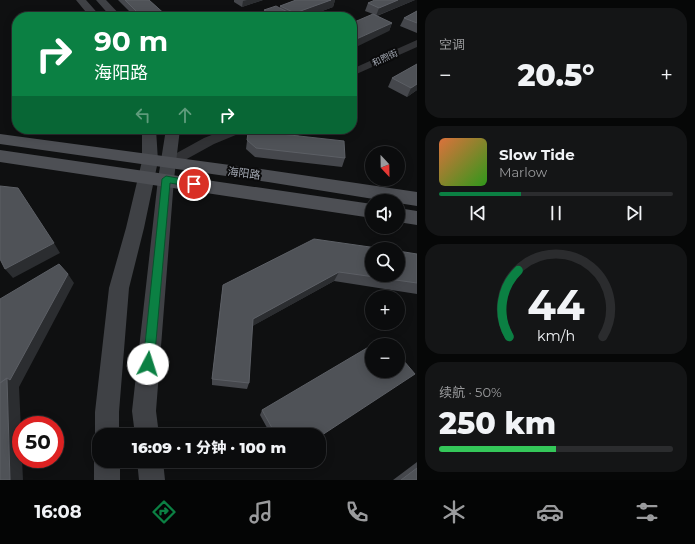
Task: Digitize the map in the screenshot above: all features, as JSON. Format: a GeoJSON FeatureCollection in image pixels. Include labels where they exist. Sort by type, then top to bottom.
{"type":"FeatureCollection","features":[{"type":"Feature","properties":{"kind":"main road"},"geometry":{"type":"LineString","coordinates":[[81,0],[92,12]]}},
{"type":"Feature","properties":{"kind":"main road"},"geometry":{"type":"LineString","coordinates":[[101,0],[112,12]]}},
{"type":"Feature","properties":{"kind":"main road"},"geometry":{"type":"LineString","coordinates":[[146,428],[144,411],[158,170],[150,134]]}},
{"type":"Feature","properties":{"kind":"main road"},"geometry":{"type":"LineString","coordinates":[[107,428],[107,412],[119,288],[171,134]]}},
{"type":"Feature","properties":{"kind":"main road","name":"海阳路"},"geometry":{"type":"LineString","coordinates":[[0,139],[365,210]]}},
{"type":"Feature","properties":{"kind":"main road","name":"海阳路"},"geometry":{"type":"LineString","coordinates":[[0,156],[109,173],[158,170],[268,176],[417,199]]}},
{"type":"Feature","properties":{"kind":"main road"},"geometry":{"type":"LineString","coordinates":[[405,216],[417,218]]}},
{"type":"Feature","properties":{"kind":"main road"},"geometry":{"type":"LineString","coordinates":[[107,468],[107,480]]}},
{"type":"Feature","properties":{"kind":"main road"},"geometry":{"type":"LineString","coordinates":[[151,468],[152,480]]}},
{"type":"Feature","properties":{"kind":"street","name":"和煦街"},"geometry":{"type":"LineString","coordinates":[[357,71],[417,43]]}},
{"type":"Feature","properties":{"kind":"street"},"geometry":{"type":"LineString","coordinates":[[158,170],[209,141],[226,134]]}},
{"type":"Feature","properties":{"kind":"building"},"geometry":{"type":"Polygon","coordinates":[[[125,0],[149,0],[162,12],[137,12],[125,0]]]}},
{"type":"Feature","properties":{"kind":"building"},"geometry":{"type":"Polygon","coordinates":[[[296,0],[331,0],[298,12],[293,12],[280,6],[296,0]]]}},
{"type":"Feature","properties":{"kind":"building"},"geometry":{"type":"Polygon","coordinates":[[[375,0],[398,0],[379,8],[368,3],[375,0]]]}},
{"type":"Feature","properties":{"kind":"building"},"geometry":{"type":"Polygon","coordinates":[[[276,6],[287,12],[267,12],[264,10],[276,6]]]}},
{"type":"Feature","properties":{"kind":"building"},"geometry":{"type":"Polygon","coordinates":[[[417,11],[417,23],[404,18],[417,11]]]}},
{"type":"Feature","properties":{"kind":"building"},"geometry":{"type":"Polygon","coordinates":[[[373,14],[392,23],[357,39],[357,21],[373,14]]]}},
{"type":"Feature","properties":{"kind":"building"},"geometry":{"type":"Polygon","coordinates":[[[417,64],[417,84],[411,88],[392,78],[417,64]]]}},
{"type":"Feature","properties":{"kind":"building"},"geometry":{"type":"Polygon","coordinates":[[[248,134],[281,134],[344,141],[345,158],[256,148],[247,140],[248,134]]]}},
{"type":"Feature","properties":{"kind":"building"},"geometry":{"type":"Polygon","coordinates":[[[0,186],[18,188],[54,243],[5,269],[0,259],[0,186]]]}},
{"type":"Feature","properties":{"kind":"building"},"geometry":{"type":"Polygon","coordinates":[[[314,239],[365,246],[365,276],[339,272],[253,319],[249,383],[212,379],[223,285],[314,239]]]}},
{"type":"Feature","properties":{"kind":"building"},"geometry":{"type":"Polygon","coordinates":[[[405,252],[417,254],[417,283],[405,281],[405,252]]]}},
{"type":"Feature","properties":{"kind":"building"},"geometry":{"type":"Polygon","coordinates":[[[59,264],[68,274],[10,380],[7,378],[0,383],[0,299],[59,264]]]}},
{"type":"Feature","properties":{"kind":"building"},"geometry":{"type":"Polygon","coordinates":[[[365,349],[365,378],[405,378],[405,362],[415,374],[326,432],[326,428],[272,428],[262,410],[365,349]]]}},
{"type":"Feature","properties":{"kind":"building"},"geometry":{"type":"Polygon","coordinates":[[[7,378],[10,480],[0,480],[0,383],[7,378]]]}},
{"type":"Feature","properties":{"kind":"building"},"geometry":{"type":"Polygon","coordinates":[[[417,468],[417,480],[401,480],[417,468]]]}},
{"type":"Feature","properties":{"kind":"route"},"geometry":{"type":"LineString","coordinates":[[148,364],[166,179],[194,184]]}}]}
